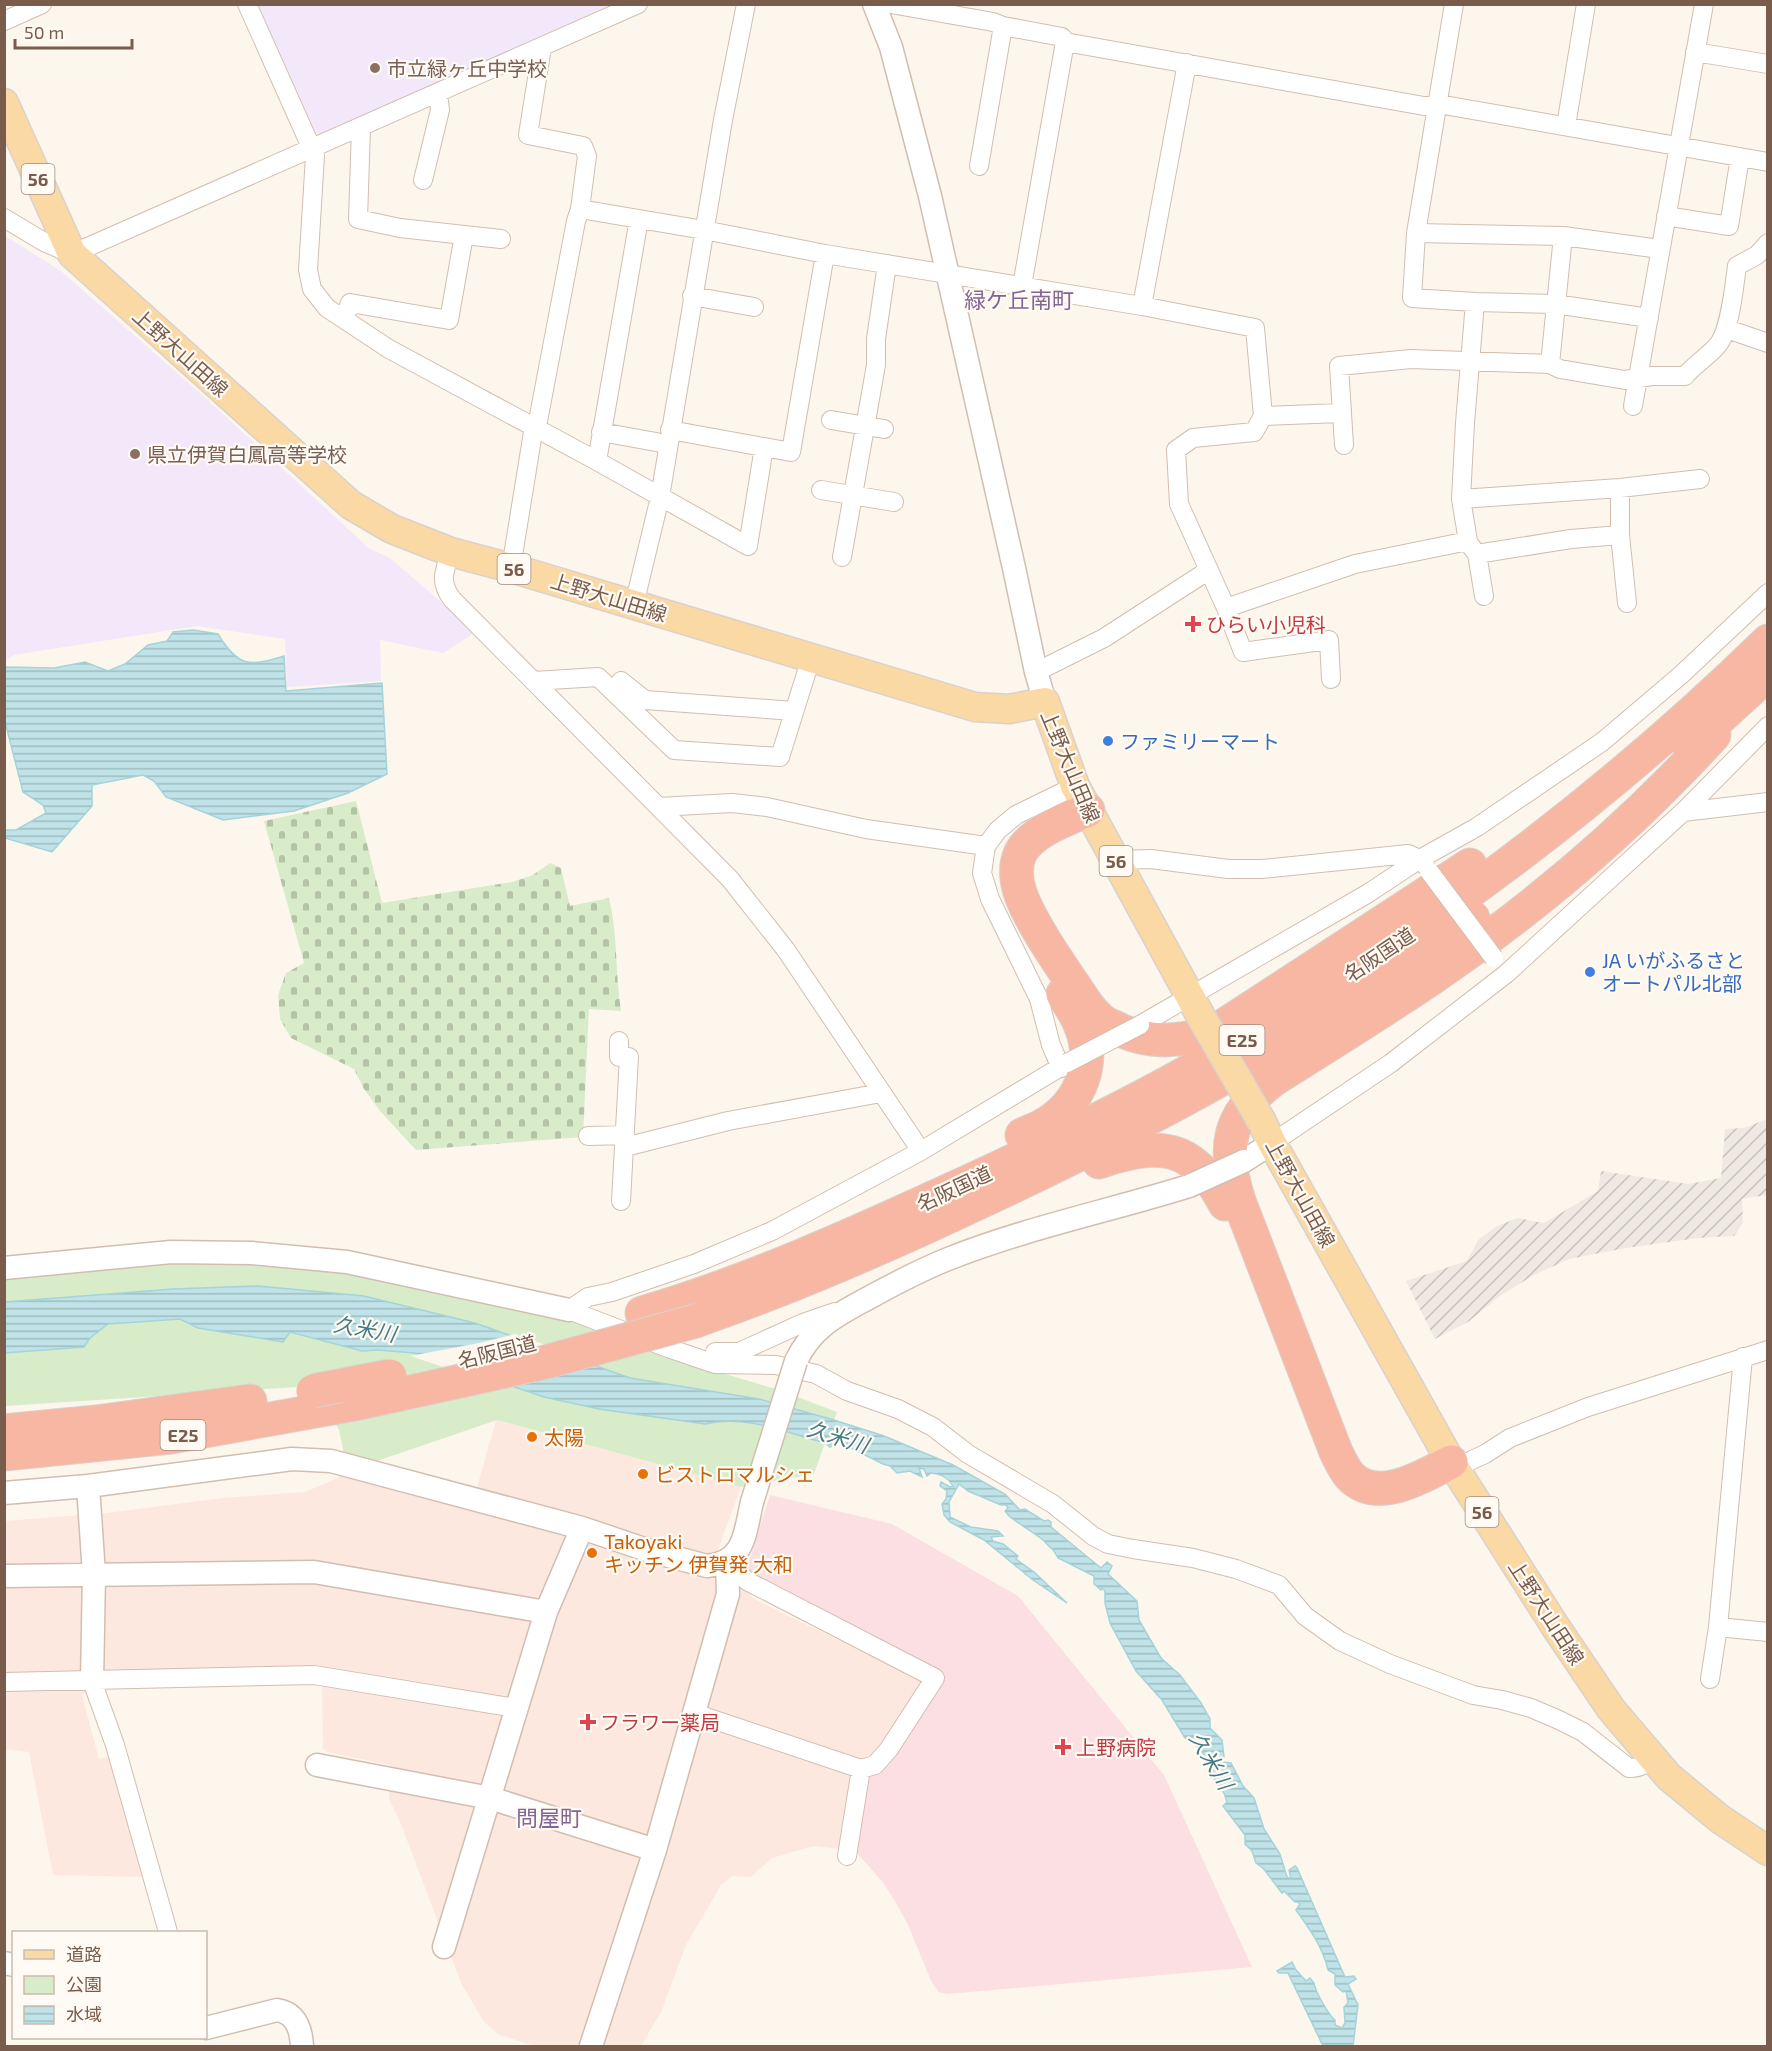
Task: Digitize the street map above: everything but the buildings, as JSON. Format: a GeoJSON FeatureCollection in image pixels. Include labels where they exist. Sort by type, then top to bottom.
{"type":"FeatureCollection","features":[{"type":"Feature","properties":{"kind":"highway"},"geometry":{"type":"LineString","coordinates":[[1082,798],[1056,824],[1027,844],[1020,853],[1016,872],[1023,900],[1051,950],[1086,1003],[1099,1018],[1116,1028],[1152,1039],[1173,1041],[1203,1035],[1220,1028],[1258,1004],[1482,857],[1566,798],[1650,733],[1767,628]]}},
{"type":"Feature","properties":{"kind":"highway","name":"名阪国道"},"geometry":{"type":"LineString","coordinates":[[4,1431],[168,1413],[313,1390],[475,1357],[691,1299],[842,1239],[1035,1151],[1199,1065],[1393,946],[1539,841],[1623,773],[1686,718],[1767,641]]}},
{"type":"Feature","properties":{"kind":"highway"},"geometry":{"type":"LineString","coordinates":[[1453,1465],[1387,1488],[1365,1486],[1350,1476],[1344,1467],[1336,1452],[1232,1180],[1230,1138],[1234,1126],[1250,1101],[1265,1087],[1436,976],[1505,926],[1567,876],[1633,817],[1699,751],[1767,675]]}},
{"type":"Feature","properties":{"kind":"highway","name":"名阪国道"},"geometry":{"type":"LineString","coordinates":[[4,1454],[171,1437],[360,1403],[542,1363],[699,1320],[770,1295],[921,1230],[1056,1167],[1133,1127],[1299,1034],[1389,977],[1479,913],[1626,799],[1767,675]]}},
{"type":"Feature","properties":{"kind":"highway"},"geometry":{"type":"LineString","coordinates":[[741,1281],[1047,1123],[1066,1107],[1077,1093],[1087,1065],[1081,1027],[1013,908],[1003,884],[1001,866],[1006,849],[1020,829],[1082,798]]}},
{"type":"Feature","properties":{"kind":"highway"},"geometry":{"type":"LineString","coordinates":[[770,1295],[811,1285],[1082,1168],[1123,1153],[1142,1149],[1177,1154],[1203,1169],[1227,1207],[1319,1446],[1341,1490],[1356,1502],[1390,1504],[1426,1490],[1453,1465]]}},
{"type":"Feature","properties":{"kind":"main road","name":"上野大山田線"},"geometry":{"type":"LineString","coordinates":[[4,103],[72,254],[351,505],[392,529],[451,552],[975,707],[1009,709],[1045,702],[1082,798],[1115,860],[1453,1465],[1555,1626],[1611,1709],[1669,1777],[1720,1819],[1767,1851]]}},
{"type":"Feature","properties":{"kind":"street"},"geometry":{"type":"LineString","coordinates":[[4,21],[42,4]]}},
{"type":"Feature","properties":{"kind":"street"},"geometry":{"type":"LineString","coordinates":[[247,4],[315,156],[308,270],[312,290],[327,308],[389,348],[748,546],[764,447]]}},
{"type":"Feature","properties":{"kind":"street"},"geometry":{"type":"LineString","coordinates":[[4,218],[44,242],[72,254],[638,4]]}},
{"type":"Feature","properties":{"kind":"street"},"geometry":{"type":"LineString","coordinates":[[634,605],[660,497],[692,296],[746,4]]}},
{"type":"Feature","properties":{"kind":"street"},"geometry":{"type":"LineString","coordinates":[[874,4],[891,46],[947,274],[992,441],[1036,672],[1045,702]]}},
{"type":"Feature","properties":{"kind":"street"},"geometry":{"type":"LineString","coordinates":[[891,4],[998,18],[1062,37],[1065,42],[1022,286]]}},
{"type":"Feature","properties":{"kind":"street"},"geometry":{"type":"LineString","coordinates":[[1454,4],[1416,233],[1412,298],[1555,304],[1649,318]]}},
{"type":"Feature","properties":{"kind":"street"},"geometry":{"type":"LineString","coordinates":[[1566,126],[1586,4]]}},
{"type":"Feature","properties":{"kind":"street"},"geometry":{"type":"LineString","coordinates":[[1633,406],[1704,4]]}},
{"type":"Feature","properties":{"kind":"street"},"geometry":{"type":"LineString","coordinates":[[979,166],[998,18]]}},
{"type":"Feature","properties":{"kind":"street"},"geometry":{"type":"LineString","coordinates":[[1065,42],[1424,106],[1444,105],[1767,162]]}},
{"type":"Feature","properties":{"kind":"street"},"geometry":{"type":"LineString","coordinates":[[511,568],[534,426],[538,421],[580,209],[587,156],[582,146],[528,135],[542,47]]}},
{"type":"Feature","properties":{"kind":"street"},"geometry":{"type":"LineString","coordinates":[[1695,52],[1767,64]]}},
{"type":"Feature","properties":{"kind":"street"},"geometry":{"type":"LineString","coordinates":[[1142,306],[1187,63]]}},
{"type":"Feature","properties":{"kind":"street"},"geometry":{"type":"LineString","coordinates":[[423,180],[440,110],[438,93]]}},
{"type":"Feature","properties":{"kind":"street"},"geometry":{"type":"LineString","coordinates":[[361,128],[358,219],[400,228],[501,239]]}},
{"type":"Feature","properties":{"kind":"street"},"geometry":{"type":"LineString","coordinates":[[1666,216],[1729,226],[1740,157]]}},
{"type":"Feature","properties":{"kind":"street"},"geometry":{"type":"LineString","coordinates":[[580,209],[825,254],[1142,306],[1255,328],[1263,416],[1254,432],[1193,438],[1176,450],[1179,504],[1226,608],[1243,652],[1329,640],[1331,679]]}},
{"type":"Feature","properties":{"kind":"street"},"geometry":{"type":"LineString","coordinates":[[597,461],[639,219]]}},
{"type":"Feature","properties":{"kind":"street"},"geometry":{"type":"LineString","coordinates":[[1416,233],[1563,236],[1660,249]]}},
{"type":"Feature","properties":{"kind":"street"},"geometry":{"type":"LineString","coordinates":[[344,319],[350,303],[449,320],[464,235]]}},
{"type":"Feature","properties":{"kind":"street"},"geometry":{"type":"LineString","coordinates":[[1550,364],[1563,236]]}},
{"type":"Feature","properties":{"kind":"street"},"geometry":{"type":"LineString","coordinates":[[1344,445],[1338,366],[1411,359],[1470,360],[1550,364],[1560,369],[1625,380],[1639,380],[1652,376],[1685,376],[1694,365],[1718,346],[1727,329],[1737,266],[1764,252]]}},
{"type":"Feature","properties":{"kind":"street"},"geometry":{"type":"LineString","coordinates":[[601,432],[764,447],[791,452],[825,254]]}},
{"type":"Feature","properties":{"kind":"street"},"geometry":{"type":"LineString","coordinates":[[842,557],[876,365],[876,339],[887,264]]}},
{"type":"Feature","properties":{"kind":"street"},"geometry":{"type":"LineString","coordinates":[[692,296],[754,307]]}},
{"type":"Feature","properties":{"kind":"street"},"geometry":{"type":"LineString","coordinates":[[1475,302],[1461,499],[1484,596]]}},
{"type":"Feature","properties":{"kind":"street"},"geometry":{"type":"LineString","coordinates":[[1727,329],[1767,343]]}},
{"type":"Feature","properties":{"kind":"street"},"geometry":{"type":"LineString","coordinates":[[1263,416],[1340,413]]}},
{"type":"Feature","properties":{"kind":"street"},"geometry":{"type":"LineString","coordinates":[[831,420],[885,429]]}},
{"type":"Feature","properties":{"kind":"street"},"geometry":{"type":"LineString","coordinates":[[1461,499],[1620,488],[1700,479]]}},
{"type":"Feature","properties":{"kind":"street"},"geometry":{"type":"LineString","coordinates":[[1620,488],[1620,535],[1627,603]]}},
{"type":"Feature","properties":{"kind":"street"},"geometry":{"type":"LineString","coordinates":[[821,490],[894,502]]}},
{"type":"Feature","properties":{"kind":"street"},"geometry":{"type":"LineString","coordinates":[[1226,608],[1355,564],[1472,547],[1620,535]]}},
{"type":"Feature","properties":{"kind":"street"},"geometry":{"type":"LineString","coordinates":[[451,552],[443,574],[444,590],[730,879],[759,913],[921,1151]]}},
{"type":"Feature","properties":{"kind":"street"},"geometry":{"type":"LineString","coordinates":[[1036,672],[1104,638],[1209,570]]}},
{"type":"Feature","properties":{"kind":"street"},"geometry":{"type":"LineString","coordinates":[[569,1310],[588,1297],[612,1292],[694,1264],[772,1231],[921,1151],[1064,1066],[1140,1025],[1195,1005],[1367,894],[1425,865],[1602,742],[1682,674],[1767,593]]}},
{"type":"Feature","properties":{"kind":"street"},"geometry":{"type":"LineString","coordinates":[[534,681],[598,677],[674,750],[780,757],[811,658]]}},
{"type":"Feature","properties":{"kind":"street"},"geometry":{"type":"LineString","coordinates":[[613,691],[621,681],[645,700],[794,711]]}},
{"type":"Feature","properties":{"kind":"street"},"geometry":{"type":"LineString","coordinates":[[4,1493],[88,1486],[269,1461],[312,1459],[371,1470],[582,1528],[694,1564],[717,1566],[728,1562],[736,1555],[741,1545],[796,1361],[811,1337],[825,1323],[900,1281],[948,1259],[1045,1227],[1145,1200],[1189,1185],[1244,1161],[1267,1132],[1391,1063],[1506,974],[1683,812],[1767,726]]}},
{"type":"Feature","properties":{"kind":"street"},"geometry":{"type":"LineString","coordinates":[[1064,1066],[1050,1045],[1034,988],[986,889],[982,873],[986,846],[998,830],[1016,815],[1082,798]]}},
{"type":"Feature","properties":{"kind":"street"},"geometry":{"type":"LineString","coordinates":[[1683,812],[1767,802]]}},
{"type":"Feature","properties":{"kind":"street"},"geometry":{"type":"LineString","coordinates":[[659,807],[732,803],[767,807],[866,829],[986,846]]}},
{"type":"Feature","properties":{"kind":"street"},"geometry":{"type":"LineString","coordinates":[[1115,860],[1151,859],[1228,869],[1251,869],[1408,854],[1425,865],[1506,974]]}},
{"type":"Feature","properties":{"kind":"street"},"geometry":{"type":"LineString","coordinates":[[619,1041],[619,1057],[629,1057],[621,1201]]}},
{"type":"Feature","properties":{"kind":"street"},"geometry":{"type":"LineString","coordinates":[[588,1136],[625,1141],[880,1093]]}},
{"type":"Feature","properties":{"kind":"street"},"geometry":{"type":"LineString","coordinates":[[4,1268],[171,1252],[252,1252],[347,1262],[518,1297],[569,1310],[715,1364],[776,1365],[816,1374],[848,1391],[898,1409],[933,1427],[968,1454],[1053,1504],[1093,1536],[1108,1544],[1193,1558],[1236,1569],[1279,1585],[1305,1617],[1340,1641],[1390,1664],[1473,1695],[1531,1708],[1559,1720],[1583,1732],[1629,1768],[1645,1765],[1652,1757]]}},
{"type":"Feature","properties":{"kind":"street"},"geometry":{"type":"LineString","coordinates":[[668,1348],[739,1352],[803,1323],[853,1306]]}},
{"type":"Feature","properties":{"kind":"street"},"geometry":{"type":"LineString","coordinates":[[1453,1465],[1485,1454],[1510,1438],[1588,1407],[1767,1350]]}},
{"type":"Feature","properties":{"kind":"street"},"geometry":{"type":"LineString","coordinates":[[1710,1679],[1718,1627],[1743,1357]]}},
{"type":"Feature","properties":{"kind":"street"},"geometry":{"type":"LineString","coordinates":[[88,1486],[94,1574],[92,1681],[115,1745],[168,1931]]}},
{"type":"Feature","properties":{"kind":"street"},"geometry":{"type":"LineString","coordinates":[[444,1947],[546,1612],[582,1528]]}},
{"type":"Feature","properties":{"kind":"street"},"geometry":{"type":"LineString","coordinates":[[591,2046],[655,1850],[728,1594],[728,1562]]}},
{"type":"Feature","properties":{"kind":"street"},"geometry":{"type":"LineString","coordinates":[[694,1713],[861,1769],[874,1765],[889,1749],[935,1678],[747,1581],[728,1562]]}},
{"type":"Feature","properties":{"kind":"street"},"geometry":{"type":"LineString","coordinates":[[4,1576],[314,1572],[546,1612]]}},
{"type":"Feature","properties":{"kind":"street"},"geometry":{"type":"LineString","coordinates":[[1718,1627],[1767,1632]]}},
{"type":"Feature","properties":{"kind":"street"},"geometry":{"type":"LineString","coordinates":[[4,1682],[314,1675],[516,1708]]}},
{"type":"Feature","properties":{"kind":"street"},"geometry":{"type":"LineString","coordinates":[[317,1765],[490,1798],[655,1850]]}},
{"type":"Feature","properties":{"kind":"street"},"geometry":{"type":"LineString","coordinates":[[847,1856],[861,1769]]}},
{"type":"Feature","properties":{"kind":"street"},"geometry":{"type":"LineString","coordinates":[[207,2028],[277,2010],[284,2011],[295,2019],[302,2037],[302,2046]]}},
{"type":"Feature","properties":{"kind":"shaded area","name":"市立緑ヶ丘中学校"},"geometry":{"type":"Polygon","coordinates":[[[253,5],[612,5],[320,134],[309,131],[253,5]]]}},
{"type":"Feature","properties":{"kind":"shaded area","name":"県立伊賀白鳳高等学校"},"geometry":{"type":"Polygon","coordinates":[[[4,235],[61,271],[201,394],[370,549],[390,558],[476,632],[443,653],[380,640],[381,681],[287,687],[285,639],[197,626],[14,655],[5,661],[4,235]]]}},
{"type":"Feature","properties":{"kind":"shaded area"},"geometry":{"type":"Polygon","coordinates":[[[1767,1119],[1767,1195],[1742,1199],[1743,1223],[1734,1236],[1698,1238],[1626,1248],[1569,1259],[1532,1276],[1500,1296],[1468,1322],[1435,1339],[1406,1281],[1467,1261],[1478,1240],[1497,1226],[1518,1218],[1544,1223],[1598,1191],[1601,1171],[1688,1184],[1721,1178],[1725,1129],[1744,1128],[1767,1119]]]}},
{"type":"Feature","properties":{"kind":"shaded area"},"geometry":{"type":"Polygon","coordinates":[[[496,1420],[741,1487],[716,1555],[754,1599],[925,1682],[840,1849],[814,1846],[772,1858],[751,1877],[732,1876],[721,1885],[686,1945],[662,2010],[641,2046],[534,2046],[498,2034],[484,2022],[461,1983],[399,1819],[389,1799],[390,1765],[327,1752],[323,1748],[322,1683],[113,1672],[82,1695],[99,1759],[110,1756],[143,1877],[53,1875],[29,1752],[5,1749],[5,1521],[106,1513],[223,1498],[305,1492],[377,1461],[476,1491],[496,1420]]]}},
{"type":"Feature","properties":{"kind":"shaded area"},"geometry":{"type":"Polygon","coordinates":[[[770,1495],[892,1524],[1018,1596],[1164,1775],[1252,1967],[947,1994],[939,1992],[932,1983],[908,1925],[895,1901],[882,1881],[855,1851],[868,1772],[909,1728],[945,1675],[753,1583],[745,1574],[770,1495]]]}},
{"type":"Feature","properties":{"kind":"green space"},"geometry":{"type":"Polygon","coordinates":[[[356,801],[382,903],[512,882],[533,875],[550,863],[561,868],[570,906],[609,898],[614,926],[621,1011],[589,1009],[583,1137],[416,1150],[380,1111],[364,1089],[354,1069],[291,1038],[280,1019],[278,995],[286,973],[304,963],[264,821],[356,801]]]}},
{"type":"Feature","properties":{"kind":"green space"},"geometry":{"type":"Polygon","coordinates":[[[163,1261],[347,1267],[560,1316],[837,1412],[834,1420],[759,1399],[630,1378],[475,1323],[258,1286],[173,1289],[5,1302],[5,1269],[163,1261]]]}},
{"type":"Feature","properties":{"kind":"green space"},"geometry":{"type":"Polygon","coordinates":[[[180,1319],[198,1328],[290,1332],[362,1351],[414,1353],[545,1397],[599,1409],[705,1424],[750,1423],[825,1443],[814,1474],[741,1487],[497,1420],[377,1461],[344,1454],[339,1430],[313,1386],[5,1406],[5,1353],[84,1347],[90,1338],[108,1324],[180,1319]]]}},
{"type":"Feature","properties":{"kind":"water"},"geometry":{"type":"Polygon","coordinates":[[[193,630],[218,634],[232,653],[245,662],[262,662],[284,656],[286,691],[382,683],[387,774],[348,793],[294,811],[223,820],[166,797],[154,781],[143,775],[92,785],[92,806],[52,852],[5,838],[5,830],[16,830],[46,813],[43,805],[23,792],[5,722],[5,667],[54,668],[85,662],[108,671],[125,664],[148,645],[167,641],[173,632],[193,630]]]}},
{"type":"Feature","properties":{"kind":"water","name":"久米川"},"geometry":{"type":"Polygon","coordinates":[[[258,1286],[364,1296],[475,1323],[630,1378],[759,1399],[834,1420],[884,1436],[953,1465],[1005,1494],[1020,1510],[1025,1509],[1044,1521],[1051,1522],[1051,1527],[1101,1568],[1107,1562],[1112,1566],[1108,1574],[1137,1601],[1139,1620],[1161,1658],[1180,1675],[1201,1703],[1210,1719],[1210,1728],[1222,1740],[1224,1757],[1221,1759],[1231,1763],[1243,1786],[1254,1798],[1264,1829],[1280,1854],[1287,1877],[1291,1879],[1289,1870],[1295,1866],[1297,1868],[1345,1977],[1354,1976],[1356,1979],[1348,1984],[1358,2005],[1353,2046],[1323,2046],[1288,1973],[1277,1971],[1292,1962],[1306,1981],[1310,1978],[1314,1983],[1322,2002],[1335,2020],[1335,2025],[1342,2028],[1345,2023],[1344,2007],[1348,2003],[1346,1991],[1343,1992],[1335,1985],[1335,1974],[1328,1970],[1311,1931],[1296,1910],[1300,1904],[1284,1891],[1282,1893],[1263,1868],[1256,1863],[1252,1851],[1245,1844],[1245,1835],[1223,1806],[1227,1802],[1224,1793],[1210,1773],[1203,1753],[1195,1745],[1194,1738],[1185,1738],[1162,1700],[1136,1671],[1110,1623],[1105,1603],[1105,1591],[1094,1584],[1094,1576],[1058,1558],[1042,1539],[1010,1517],[1005,1511],[1008,1508],[1006,1505],[968,1491],[959,1484],[949,1502],[950,1517],[971,1527],[998,1531],[1003,1536],[991,1537],[993,1541],[1003,1544],[1018,1556],[1016,1559],[1034,1572],[1067,1603],[1033,1580],[984,1540],[950,1522],[944,1515],[942,1504],[946,1499],[947,1491],[940,1486],[941,1482],[950,1487],[953,1486],[946,1478],[931,1473],[927,1476],[924,1469],[919,1468],[922,1477],[910,1471],[897,1473],[890,1466],[839,1442],[830,1447],[825,1443],[750,1423],[735,1421],[705,1424],[599,1409],[544,1397],[414,1353],[362,1351],[290,1332],[283,1342],[198,1328],[180,1319],[108,1324],[90,1338],[84,1347],[5,1353],[5,1302],[173,1289],[258,1286]]]}},
{"type":"Feature","properties":{"kind":"pier"},"geometry":{"type":"Polygon","coordinates":[[[515,1334],[588,1360],[495,1384],[410,1356],[479,1343],[515,1334]]]}},
{"type":"Feature","properties":{"kind":"place","name":"市立緑ヶ丘中学校"},"geometry":{"type":"Point","coordinates":[375,68]}},
{"type":"Feature","properties":{"kind":"place","name":"県立伊賀白鳳高等学校"},"geometry":{"type":"Point","coordinates":[135,454]}},
{"type":"Feature","properties":{"kind":"place","name":"ひらい小児科"},"geometry":{"type":"Point","coordinates":[1193,624]}},
{"type":"Feature","properties":{"kind":"place","name":"ファミリーマート"},"geometry":{"type":"Point","coordinates":[1108,741]}},
{"type":"Feature","properties":{"kind":"place","name":"JA いがふるさと オートパル北部"},"geometry":{"type":"Point","coordinates":[1590,972]}},
{"type":"Feature","properties":{"kind":"place","name":"太陽"},"geometry":{"type":"Point","coordinates":[532,1437]}},
{"type":"Feature","properties":{"kind":"place","name":"ビストロマルシェ"},"geometry":{"type":"Point","coordinates":[643,1474]}},
{"type":"Feature","properties":{"kind":"place","name":"Takoyaki キッチン 伊賀発 大和"},"geometry":{"type":"Point","coordinates":[592,1553]}},
{"type":"Feature","properties":{"kind":"place","name":"フラワー薬局"},"geometry":{"type":"Point","coordinates":[588,1722]}},
{"type":"Feature","properties":{"kind":"place","name":"上野病院"},"geometry":{"type":"Point","coordinates":[1063,1747]}},
{"type":"Feature","properties":{"kind":"district","name":"緑ケ丘南町"},"geometry":{"type":"Point","coordinates":[1019,299]}},
{"type":"Feature","properties":{"kind":"district","name":"問屋町"},"geometry":{"type":"Point","coordinates":[549,1817]}}]}
